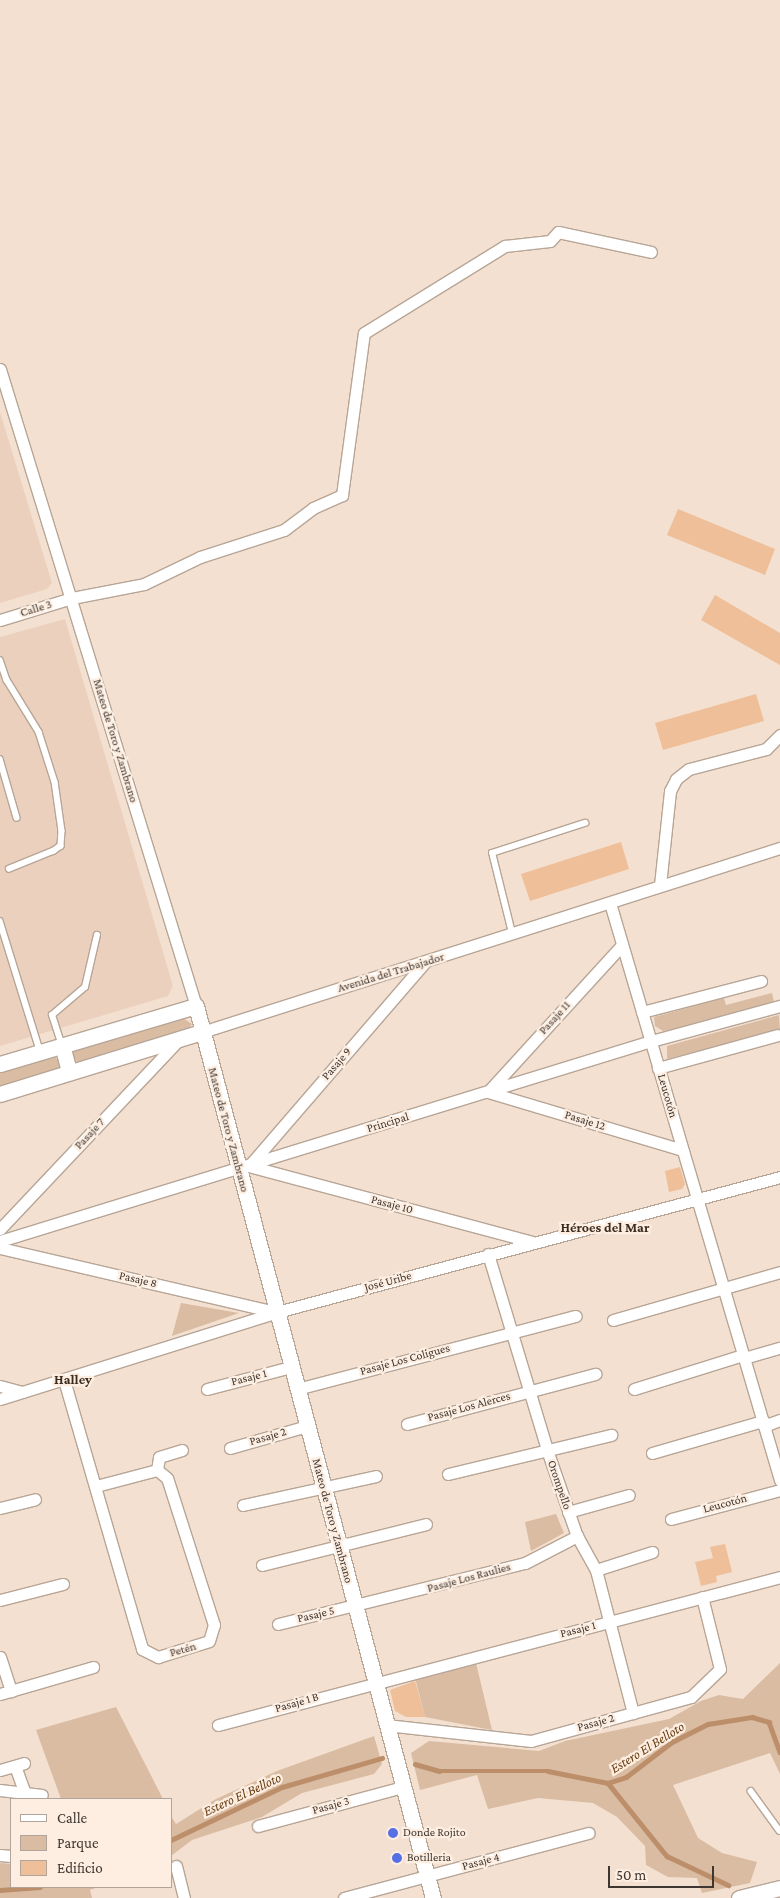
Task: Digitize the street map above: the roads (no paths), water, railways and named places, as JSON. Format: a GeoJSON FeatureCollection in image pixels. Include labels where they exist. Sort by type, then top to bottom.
{"type":"FeatureCollection","features":[{"type":"Feature","properties":{"kind":"street","name":"Calle 3"},"geometry":{"type":"LineString","coordinates":[[0,620],[72,598],[144,584],[200,557],[284,530],[313,508],[342,494],[364,333],[505,246],[550,240],[558,232],[651,252]]}},
{"type":"Feature","properties":{"kind":"street","name":"Mateo de Toro y Zambrano"},"geometry":{"type":"LineString","coordinates":[[0,369],[72,598],[244,1168],[291,1367],[433,1898]]}},
{"type":"Feature","properties":{"kind":"street"},"geometry":{"type":"LineString","coordinates":[[660,885],[670,791],[676,779],[689,769],[766,749],[780,736]]}},
{"type":"Feature","properties":{"kind":"street","name":"Avenida del Trabajador"},"geometry":{"type":"LineString","coordinates":[[0,1094],[513,935],[660,885],[780,848]]}},
{"type":"Feature","properties":{"kind":"street","name":"Leucotón"},"geometry":{"type":"LineString","coordinates":[[610,903],[780,1480]]}},
{"type":"Feature","properties":{"kind":"street","name":"Pasaje 11"},"geometry":{"type":"LineString","coordinates":[[488,1092],[622,945]]}},
{"type":"Feature","properties":{"kind":"street","name":"Pasaje 9"},"geometry":{"type":"LineString","coordinates":[[244,1168],[425,962]]}},
{"type":"Feature","properties":{"kind":"street"},"geometry":{"type":"LineString","coordinates":[[642,1012],[761,981]]}},
{"type":"Feature","properties":{"kind":"street"},"geometry":{"type":"LineString","coordinates":[[0,1064],[196,1006]]}},
{"type":"Feature","properties":{"kind":"street","name":"Principal"},"geometry":{"type":"LineString","coordinates":[[0,1241],[244,1168],[650,1041],[778,1006]]}},
{"type":"Feature","properties":{"kind":"street"},"geometry":{"type":"LineString","coordinates":[[658,1068],[778,1035]]}},
{"type":"Feature","properties":{"kind":"street","name":"Pasaje 7"},"geometry":{"type":"LineString","coordinates":[[0,1230],[180,1039]]}},
{"type":"Feature","properties":{"kind":"street"},"geometry":{"type":"LineString","coordinates":[[62,1045],[69,1072]]}},
{"type":"Feature","properties":{"kind":"street","name":"Pasaje 12"},"geometry":{"type":"LineString","coordinates":[[488,1092],[683,1150]]}},
{"type":"Feature","properties":{"kind":"street","name":"Pasaje 10"},"geometry":{"type":"LineString","coordinates":[[244,1168],[535,1243]]}},
{"type":"Feature","properties":{"kind":"street","name":"José Uribe"},"geometry":{"type":"LineString","coordinates":[[0,1399],[277,1312],[780,1177]]}},
{"type":"Feature","properties":{"kind":"street","name":"Pasaje 8"},"geometry":{"type":"LineString","coordinates":[[0,1248],[277,1312]]}},
{"type":"Feature","properties":{"kind":"street","name":"Orompello"},"geometry":{"type":"LineString","coordinates":[[488,1254],[531,1390],[547,1450],[568,1512],[577,1536],[596,1570],[607,1622],[633,1713]]}},
{"type":"Feature","properties":{"kind":"street"},"geometry":{"type":"LineString","coordinates":[[613,1320],[780,1272]]}},
{"type":"Feature","properties":{"kind":"street","name":"Pasaje Los Coligues"},"geometry":{"type":"LineString","coordinates":[[297,1389],[512,1331],[576,1316]]}},
{"type":"Feature","properties":{"kind":"street"},"geometry":{"type":"LineString","coordinates":[[634,1389],[744,1356],[780,1348]]}},
{"type":"Feature","properties":{"kind":"street","name":"Pasaje 1"},"geometry":{"type":"LineString","coordinates":[[207,1389],[291,1367]]}},
{"type":"Feature","properties":{"kind":"street","name":"Pasaje Los Alerces"},"geometry":{"type":"LineString","coordinates":[[407,1424],[595,1374]]}},
{"type":"Feature","properties":{"kind":"street","name":"Petén"},"geometry":{"type":"LineString","coordinates":[[64,1380],[142,1649],[158,1657],[204,1644],[212,1637],[214,1625],[167,1478],[157,1470]]}},
{"type":"Feature","properties":{"kind":"street"},"geometry":{"type":"LineString","coordinates":[[0,1386],[24,1392]]}},
{"type":"Feature","properties":{"kind":"street"},"geometry":{"type":"LineString","coordinates":[[652,1453],[780,1420]]}},
{"type":"Feature","properties":{"kind":"street","name":"Pasaje 2"},"geometry":{"type":"LineString","coordinates":[[230,1448],[307,1426]]}},
{"type":"Feature","properties":{"kind":"street"},"geometry":{"type":"LineString","coordinates":[[448,1474],[611,1435]]}},
{"type":"Feature","properties":{"kind":"street"},"geometry":{"type":"LineString","coordinates":[[96,1486],[157,1470],[159,1457],[182,1450]]}},
{"type":"Feature","properties":{"kind":"street"},"geometry":{"type":"LineString","coordinates":[[243,1505],[323,1486],[376,1476]]}},
{"type":"Feature","properties":{"kind":"street","name":"Leucotón"},"geometry":{"type":"LineString","coordinates":[[671,1519],[780,1490]]}},
{"type":"Feature","properties":{"kind":"street"},"geometry":{"type":"LineString","coordinates":[[568,1512],[629,1496]]}},
{"type":"Feature","properties":{"kind":"street"},"geometry":{"type":"LineString","coordinates":[[0,1508],[35,1499]]}},
{"type":"Feature","properties":{"kind":"street"},"geometry":{"type":"LineString","coordinates":[[262,1565],[426,1524]]}},
{"type":"Feature","properties":{"kind":"street","name":"Pasaje Los Raulies"},"geometry":{"type":"LineString","coordinates":[[355,1607],[525,1563],[577,1536]]}},
{"type":"Feature","properties":{"kind":"street"},"geometry":{"type":"LineString","coordinates":[[596,1570],[652,1552]]}},
{"type":"Feature","properties":{"kind":"street","name":"Pasaje 1"},"geometry":{"type":"LineString","coordinates":[[375,1681],[780,1577]]}},
{"type":"Feature","properties":{"kind":"street"},"geometry":{"type":"LineString","coordinates":[[0,1600],[63,1584]]}},
{"type":"Feature","properties":{"kind":"street","name":"Pasaje 2"},"geometry":{"type":"LineString","coordinates":[[386,1725],[531,1741],[691,1698],[720,1670],[702,1597]]}},
{"type":"Feature","properties":{"kind":"street","name":"Pasaje 5"},"geometry":{"type":"LineString","coordinates":[[278,1624],[355,1607]]}},
{"type":"Feature","properties":{"kind":"street"},"geometry":{"type":"LineString","coordinates":[[0,1657],[5,1692],[93,1667]]}},
{"type":"Feature","properties":{"kind":"street","name":"Pasaje 1 B"},"geometry":{"type":"LineString","coordinates":[[218,1725],[375,1681]]}},
{"type":"Feature","properties":{"kind":"street"},"geometry":{"type":"LineString","coordinates":[[0,1770],[19,1765],[25,1793]]}},
{"type":"Feature","properties":{"kind":"street","name":"Pasaje 3"},"geometry":{"type":"LineString","coordinates":[[258,1826],[403,1787]]}},
{"type":"Feature","properties":{"kind":"street"},"geometry":{"type":"LineString","coordinates":[[0,1790],[42,1795]]}},
{"type":"Feature","properties":{"kind":"street","name":"Pasaje 4"},"geometry":{"type":"LineString","coordinates":[[344,1898],[588,1833]]}},
{"type":"Feature","properties":{"kind":"street"},"geometry":{"type":"LineString","coordinates":[[176,1866],[184,1898]]}},
{"type":"Feature","properties":{"kind":"street"},"geometry":{"type":"LineString","coordinates":[[739,1898],[780,1888]]}},
{"type":"Feature","properties":{"kind":"lane"},"geometry":{"type":"LineString","coordinates":[[0,660],[7,680],[39,732],[55,782],[62,831],[61,846],[54,851],[10,869]]}},
{"type":"Feature","properties":{"kind":"lane"},"geometry":{"type":"LineString","coordinates":[[0,759],[17,818]]}},
{"type":"Feature","properties":{"kind":"lane"},"geometry":{"type":"LineString","coordinates":[[513,935],[492,853],[585,823]]}},
{"type":"Feature","properties":{"kind":"lane"},"geometry":{"type":"LineString","coordinates":[[0,921],[40,1051]]}},
{"type":"Feature","properties":{"kind":"lane"},"geometry":{"type":"LineString","coordinates":[[62,1045],[52,1016],[85,987],[97,935]]}},
{"type":"Feature","properties":{"kind":"lane"},"geometry":{"type":"LineString","coordinates":[[751,1791],[780,1831]]}},
{"type":"Feature","properties":{"kind":"waterway","name":"Estero El Belloto"},"geometry":{"type":"LineString","coordinates":[[415,1764],[439,1771],[548,1771],[608,1783],[626,1777],[672,1742],[708,1724],[752,1717],[769,1722],[780,1752]]}},
{"type":"Feature","properties":{"kind":"waterway","name":"Estero El Belloto"},"geometry":{"type":"LineString","coordinates":[[172,1840],[282,1787],[382,1758]]}},
{"type":"Feature","properties":{"kind":"waterway"},"geometry":{"type":"LineString","coordinates":[[608,1783],[667,1856],[728,1885]]}},
{"type":"Feature","properties":{"kind":"waterway","name":"Estero El Belloto"},"geometry":{"type":"LineString","coordinates":[[0,1890],[27,1888]]}},
{"type":"Feature","properties":{"kind":"place","name":"Donde Rojito"},"geometry":{"type":"Point","coordinates":[393,1833]}},
{"type":"Feature","properties":{"kind":"place","name":"Botilleria"},"geometry":{"type":"Point","coordinates":[397,1858]}},
{"type":"Feature","properties":{"kind":"district","name":"Héroes del Mar"},"geometry":{"type":"Point","coordinates":[605,1227]}},
{"type":"Feature","properties":{"kind":"district","name":"Halley"},"geometry":{"type":"Point","coordinates":[73,1379]}}]}
